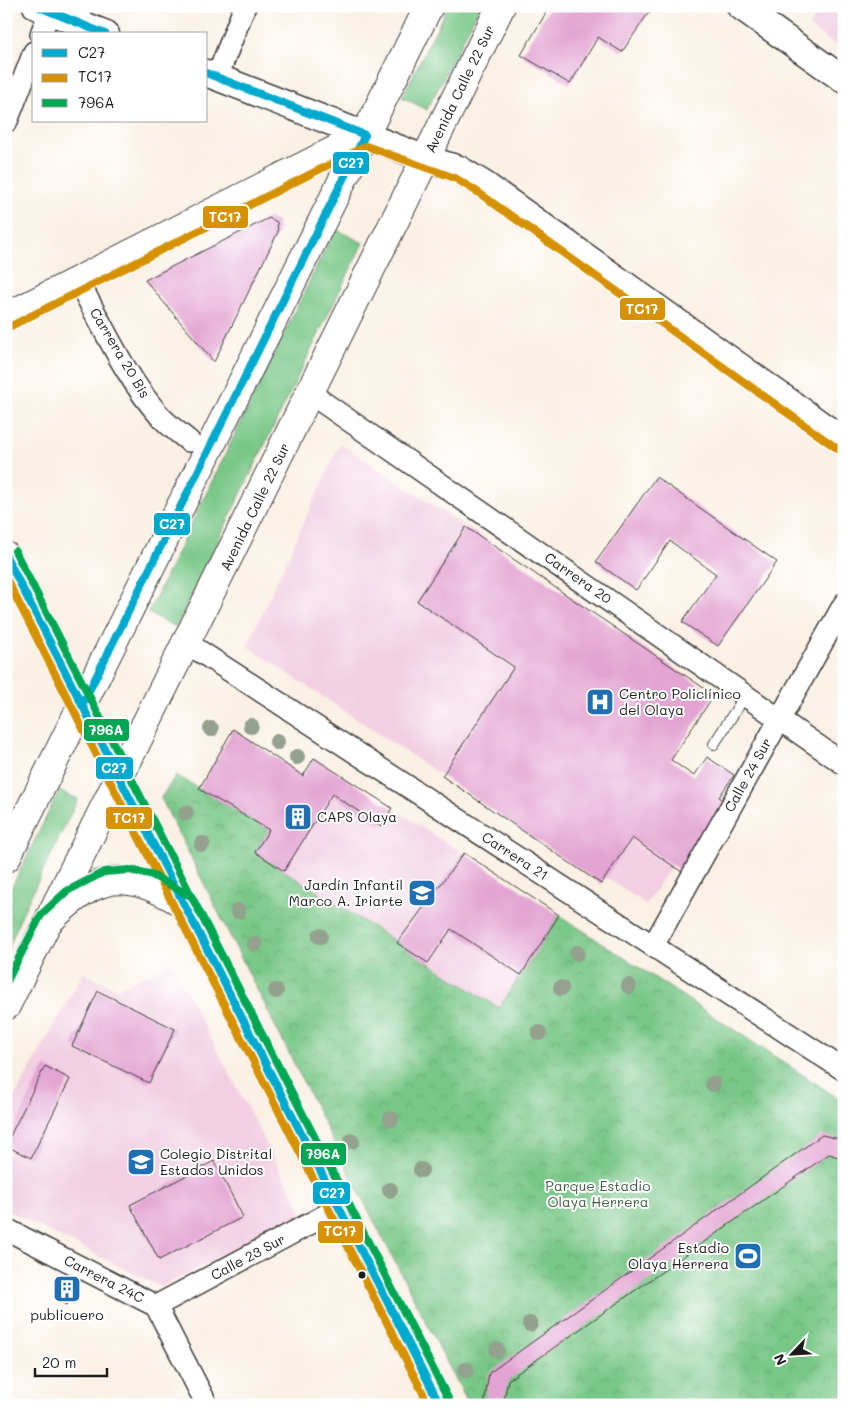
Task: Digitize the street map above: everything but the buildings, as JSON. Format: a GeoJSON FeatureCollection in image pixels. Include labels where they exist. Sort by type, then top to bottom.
{"type":"FeatureCollection","features":[{"type":"Feature","properties":{"kind":"main road"},"geometry":{"type":"LineString","coordinates":[[6,858],[429,6]]}},
{"type":"Feature","properties":{"kind":"main road","name":"Avenida Calle 22 Sur"},"geometry":{"type":"LineString","coordinates":[[6,1006],[311,394],[501,6]]}},
{"type":"Feature","properties":{"kind":"main road"},"geometry":{"type":"LineString","coordinates":[[6,317],[365,135]]}},
{"type":"Feature","properties":{"kind":"main road"},"geometry":{"type":"LineString","coordinates":[[6,556],[440,1405]]}},
{"type":"Feature","properties":{"kind":"main road"},"geometry":{"type":"LineString","coordinates":[[49,921],[72,898],[108,881],[129,880],[147,884],[184,904]]}},
{"type":"Feature","properties":{"kind":"street"},"geometry":{"type":"LineString","coordinates":[[245,6],[212,75],[426,159],[459,169],[485,185],[844,442]]}},
{"type":"Feature","properties":{"kind":"street"},"geometry":{"type":"LineString","coordinates":[[740,6],[844,80]]}},
{"type":"Feature","properties":{"kind":"street"},"geometry":{"type":"LineString","coordinates":[[42,17],[98,32]]}},
{"type":"Feature","properties":{"kind":"street"},"geometry":{"type":"LineString","coordinates":[[7,120],[32,57]]}},
{"type":"Feature","properties":{"kind":"street","name":"Carrera 20 Bis"},"geometry":{"type":"LineString","coordinates":[[78,281],[142,393],[160,416],[188,441]]}},
{"type":"Feature","properties":{"kind":"street","name":"Carrera 20"},"geometry":{"type":"LineString","coordinates":[[311,394],[844,764]]}},
{"type":"Feature","properties":{"kind":"street","name":"Calle 24 Sur"},"geometry":{"type":"LineString","coordinates":[[653,946],[844,604]]}},
{"type":"Feature","properties":{"kind":"street","name":"Carrera 21"},"geometry":{"type":"LineString","coordinates":[[187,643],[844,1070]]}},
{"type":"Feature","properties":{"kind":"street","name":"Calle 23 Sur"},"geometry":{"type":"LineString","coordinates":[[156,1306],[340,1208]]}},
{"type":"Feature","properties":{"kind":"street","name":"Carrera 24C"},"geometry":{"type":"LineString","coordinates":[[6,1230],[156,1306],[207,1405]]}},
{"type":"Feature","properties":{"kind":"lane"},"geometry":{"type":"LineString","coordinates":[[714,744],[745,696]]}},
{"type":"Feature","properties":{"kind":"shaded area"},"geometry":{"type":"Polygon","coordinates":[[[820,6],[844,6],[844,50],[809,27],[820,6]]]}},
{"type":"Feature","properties":{"kind":"shaded area"},"geometry":{"type":"Polygon","coordinates":[[[340,444],[466,527],[417,601],[514,667],[442,776],[247,646],[340,444]]]}},
{"type":"Feature","properties":{"kind":"shaded area","name":"Jardín Infantil Marco A. Iriarte"},"geometry":{"type":"Polygon","coordinates":[[[332,794],[381,825],[392,808],[559,915],[499,1008],[284,871],[332,794]]]}},
{"type":"Feature","properties":{"kind":"shaded area"},"geometry":{"type":"Polygon","coordinates":[[[632,838],[672,865],[646,904],[605,877],[632,838]]]}},
{"type":"Feature","properties":{"kind":"shaded area","name":"Colegio Distrital Estados Unidos"},"geometry":{"type":"Polygon","coordinates":[[[171,963],[304,1215],[161,1287],[6,1210],[6,1113],[83,973],[117,989],[171,963]]]}},
{"type":"Feature","properties":{"kind":"green space"},"geometry":{"type":"Polygon","coordinates":[[[448,6],[480,6],[427,110],[402,97],[448,6]]]}},
{"type":"Feature","properties":{"kind":"green space"},"geometry":{"type":"Polygon","coordinates":[[[335,229],[363,243],[176,627],[148,613],[335,229]]]}},
{"type":"Feature","properties":{"kind":"green space","name":"Parque Estadio Olaya Herrera"},"geometry":{"type":"Polygon","coordinates":[[[176,775],[269,830],[255,852],[499,1008],[559,915],[844,1102],[844,1405],[469,1405],[347,1169],[161,798],[176,775]]]}},
{"type":"Feature","properties":{"kind":"green space"},"geometry":{"type":"Polygon","coordinates":[[[59,791],[78,799],[21,916],[6,955],[6,899],[59,791]]]}},
{"type":"Feature","properties":{"kind":"transit line","name":"C27"},"geometry":{"type":"LineString","coordinates":[[37,6],[100,32]]}},
{"type":"Feature","properties":{"kind":"transit line","name":"C27"},"geometry":{"type":"LineString","coordinates":[[82,705],[365,135],[208,74]]}},
{"type":"Feature","properties":{"kind":"transit line","name":"TC17"},"geometry":{"type":"LineString","coordinates":[[11,326],[366,146],[455,178],[479,193],[838,449]]}},
{"type":"Feature","properties":{"kind":"transit line","name":"796A"},"geometry":{"type":"LineString","coordinates":[[15,551],[449,1400]]}},
{"type":"Feature","properties":{"kind":"transit line","name":"C27"},"geometry":{"type":"LineString","coordinates":[[6,556],[440,1405]]}},
{"type":"Feature","properties":{"kind":"transit line","name":"TC17"},"geometry":{"type":"LineString","coordinates":[[6,578],[429,1405]]}},
{"type":"Feature","properties":{"kind":"transit line","name":"796A"},"geometry":{"type":"LineString","coordinates":[[6,983],[41,915],[67,891],[104,872],[129,870],[150,874],[189,895]]}},
{"type":"Feature","properties":{"kind":"place","name":"Centro Policlínico del Olaya"},"geometry":{"type":"Point","coordinates":[600,702]}},
{"type":"Feature","properties":{"kind":"place","name":"CAPS Olaya"},"geometry":{"type":"Point","coordinates":[298,817]}},
{"type":"Feature","properties":{"kind":"place","name":"Jardín Infantil Marco A. Iriarte"},"geometry":{"type":"Point","coordinates":[422,893]}},
{"type":"Feature","properties":{"kind":"place","name":"Colegio Distrital Estados Unidos"},"geometry":{"type":"Point","coordinates":[141,1162]}},
{"type":"Feature","properties":{"kind":"place","name":"Estadio Olaya Herrera"},"geometry":{"type":"Point","coordinates":[748,1256]}},
{"type":"Feature","properties":{"kind":"place","name":"publicuero"},"geometry":{"type":"Point","coordinates":[67,1289]}}]}
